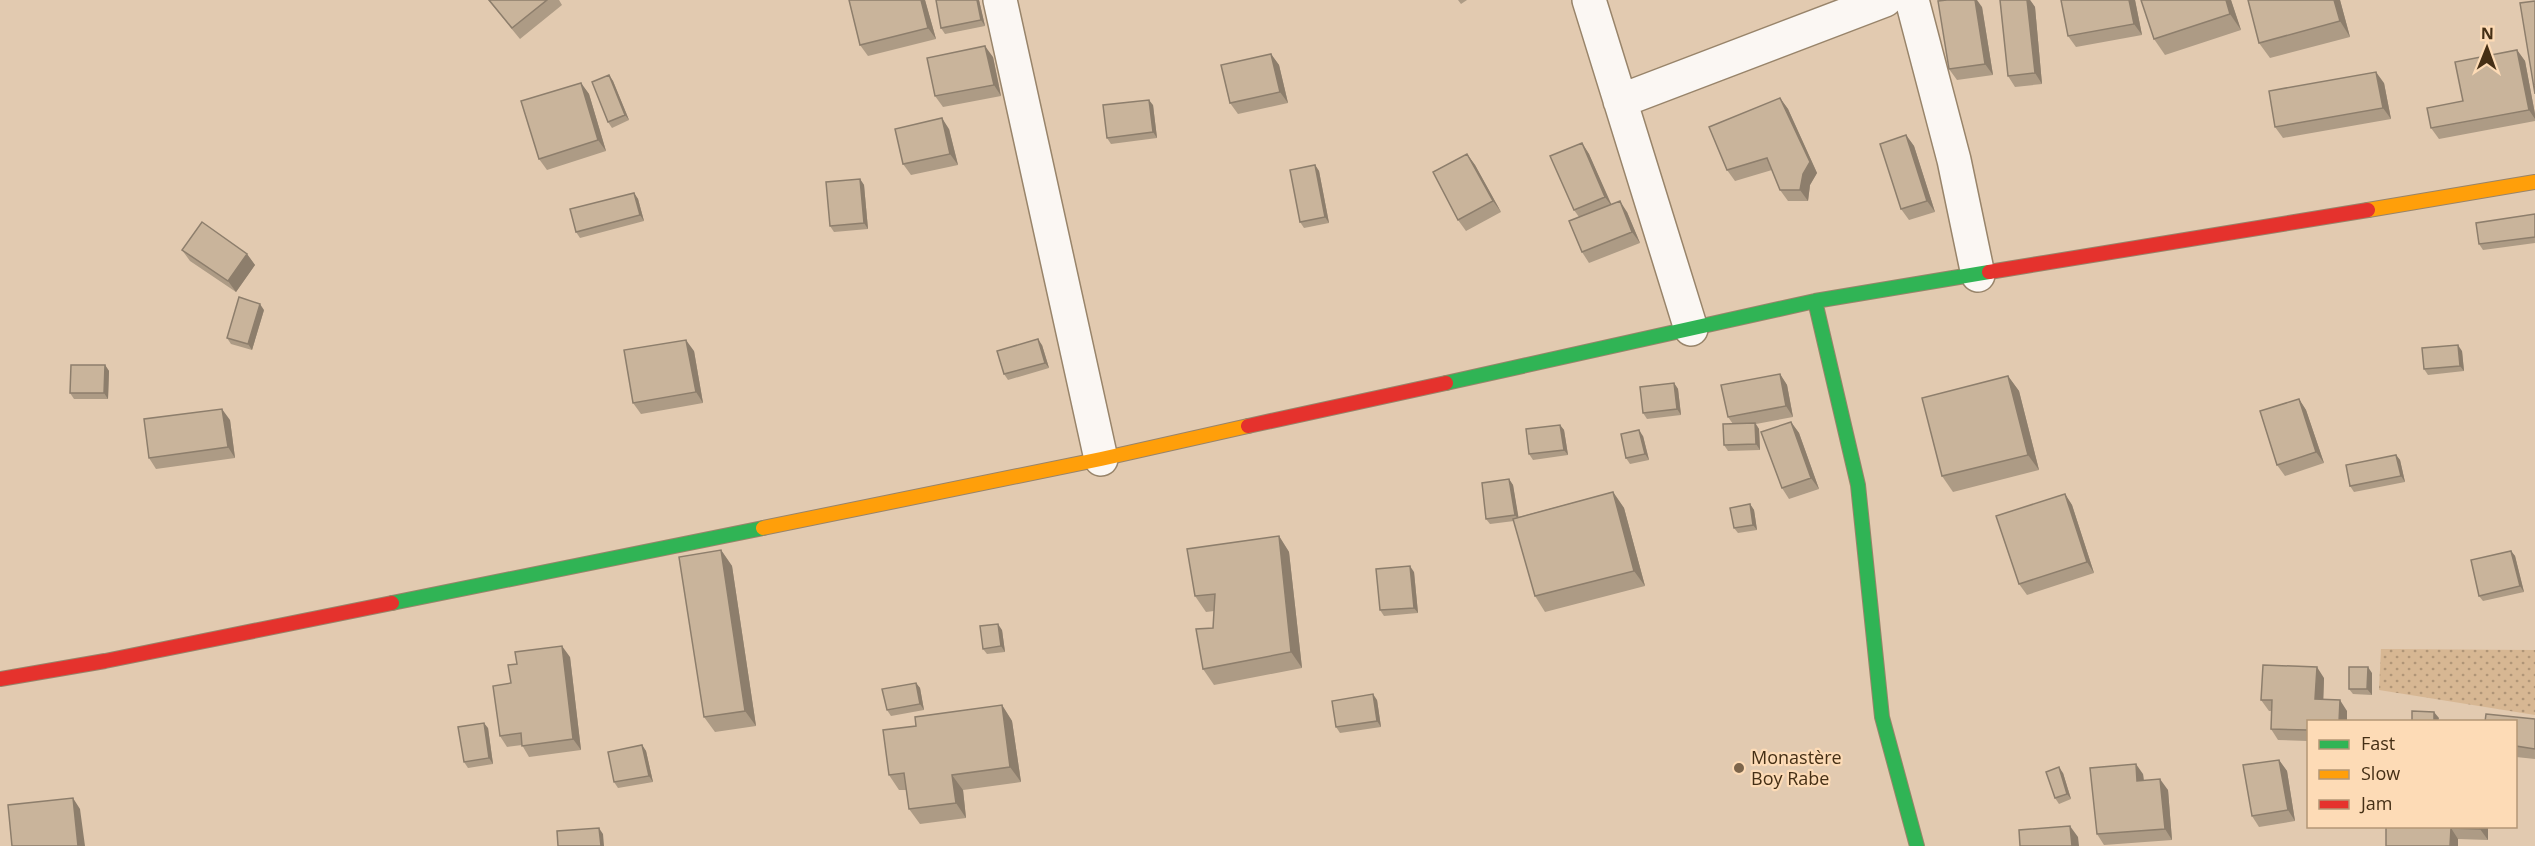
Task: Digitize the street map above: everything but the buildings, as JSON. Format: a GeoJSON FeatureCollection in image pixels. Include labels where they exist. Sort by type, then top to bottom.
{"type":"FeatureCollection","features":[{"type":"Feature","properties":{"kind":"main road"},"geometry":{"type":"LineString","coordinates":[[0,679],[105,662],[1101,459],[1815,301],[2535,182]]}},
{"type":"Feature","properties":{"kind":"main road"},"geometry":{"type":"LineString","coordinates":[[1815,301],[1858,485],[1882,717],[1917,846]]}},
{"type":"Feature","properties":{"kind":"street"},"geometry":{"type":"LineString","coordinates":[[1000,0],[1101,459]]}},
{"type":"Feature","properties":{"kind":"street"},"geometry":{"type":"LineString","coordinates":[[1589,0],[1691,329]]}},
{"type":"Feature","properties":{"kind":"street"},"geometry":{"type":"LineString","coordinates":[[1620,101],[1885,0]]}},
{"type":"Feature","properties":{"kind":"street"},"geometry":{"type":"LineString","coordinates":[[1912,0],[1954,160],[1977,274]]}},
{"type":"Feature","properties":{"kind":"shaded area"},"geometry":{"type":"Polygon","coordinates":[[[2381,649],[2535,650],[2535,715],[2379,690],[2381,649]]]}},
{"type":"Feature","properties":{"kind":"traffic: fast"},"geometry":{"type":"LineString","coordinates":[[1446,383],[1815,301],[1989,272]]}},
{"type":"Feature","properties":{"kind":"traffic: fast"},"geometry":{"type":"LineString","coordinates":[[1815,301],[1858,485],[1882,717],[1917,846]]}},
{"type":"Feature","properties":{"kind":"traffic: fast"},"geometry":{"type":"LineString","coordinates":[[392,603],[763,528]]}},
{"type":"Feature","properties":{"kind":"traffic: slow"},"geometry":{"type":"LineString","coordinates":[[2368,210],[2535,182]]}},
{"type":"Feature","properties":{"kind":"traffic: slow"},"geometry":{"type":"LineString","coordinates":[[763,528],[1101,459],[1248,426]]}},
{"type":"Feature","properties":{"kind":"traffic: jam"},"geometry":{"type":"LineString","coordinates":[[1989,272],[2368,210]]}},
{"type":"Feature","properties":{"kind":"traffic: jam"},"geometry":{"type":"LineString","coordinates":[[1248,426],[1446,383]]}},
{"type":"Feature","properties":{"kind":"traffic: jam"},"geometry":{"type":"LineString","coordinates":[[0,679],[105,661],[392,603]]}},
{"type":"Feature","properties":{"kind":"place","name":"Monastère Boy Rabe"},"geometry":{"type":"Point","coordinates":[1739,768]}}]}
